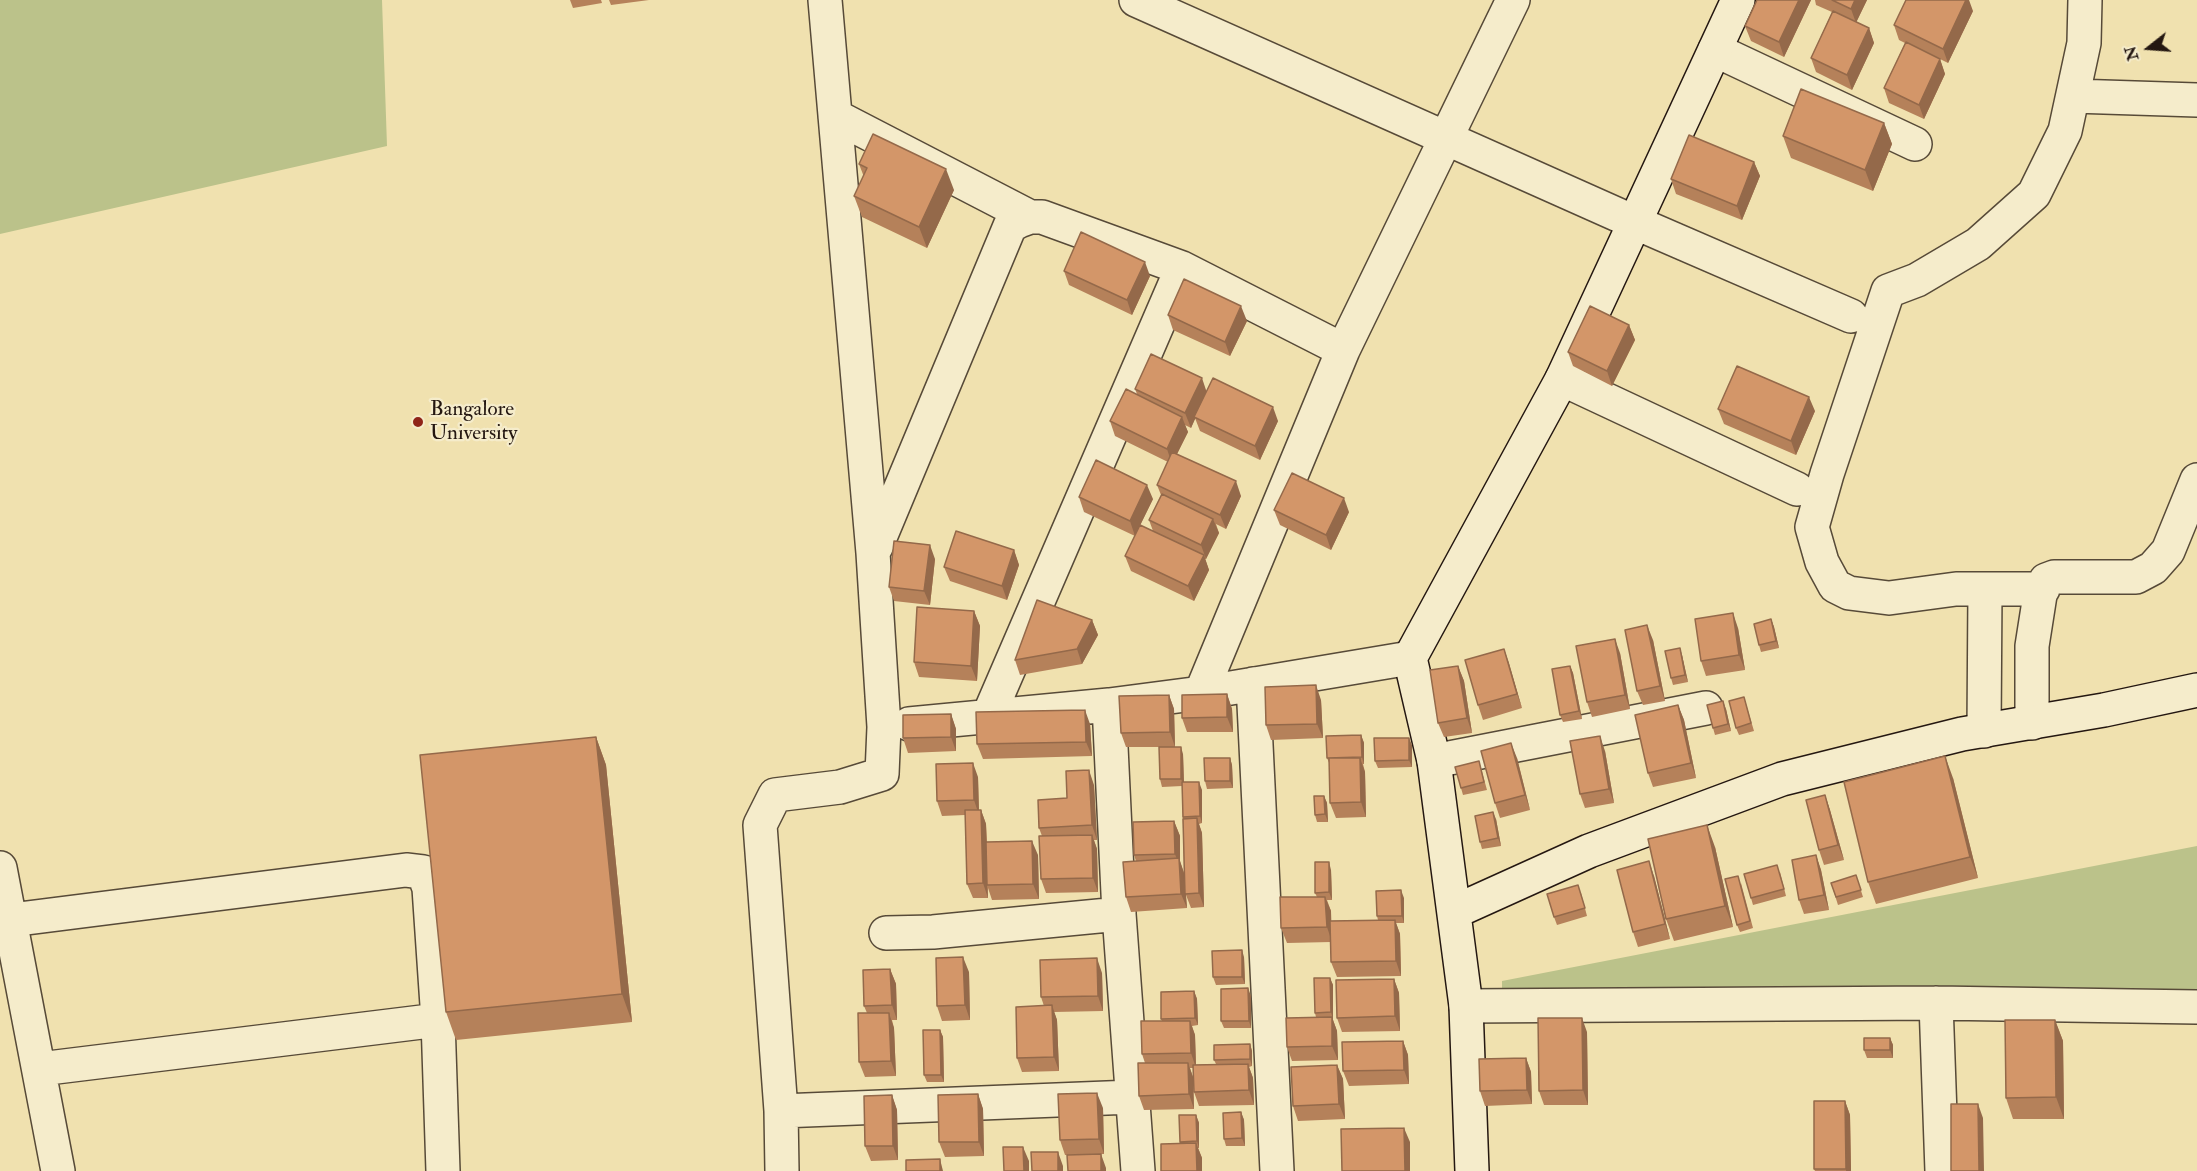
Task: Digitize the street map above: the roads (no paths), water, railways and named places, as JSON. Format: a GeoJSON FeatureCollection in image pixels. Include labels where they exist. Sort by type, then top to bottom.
{"type":"FeatureCollection","features":[{"type":"Feature","properties":{"kind":"street"},"geometry":{"type":"LineString","coordinates":[[782,1171],[781,1111],[760,825],[776,795],[840,787],[882,774],[884,727],[873,553],[825,0]]}},
{"type":"Feature","properties":{"kind":"street"},"geometry":{"type":"LineString","coordinates":[[1136,0],[1634,222],[1851,315]]}},
{"type":"Feature","properties":{"kind":"street"},"geometry":{"type":"LineString","coordinates":[[1201,693],[1343,350],[1513,0]]}},
{"type":"Feature","properties":{"kind":"street"},"geometry":{"type":"LineString","coordinates":[[1472,1171],[1466,1006],[1434,761],[1410,658],[1562,379],[1738,0]]}},
{"type":"Feature","properties":{"kind":"street"},"geometry":{"type":"LineString","coordinates":[[2043,589],[1956,589],[1889,598],[1850,593],[1835,586],[1822,562],[1812,527],[1827,474],[1888,291],[1917,279],[1978,244],[2034,194],[2065,131],[2084,43],[2085,0]]}},
{"type":"Feature","properties":{"kind":"street"},"geometry":{"type":"LineString","coordinates":[[1715,50],[1915,144]]}},
{"type":"Feature","properties":{"kind":"street"},"geometry":{"type":"LineString","coordinates":[[2073,96],[2197,100]]}},
{"type":"Feature","properties":{"kind":"street"},"geometry":{"type":"LineString","coordinates":[[835,116],[1030,217]]}},
{"type":"Feature","properties":{"kind":"street"},"geometry":{"type":"LineString","coordinates":[[873,553],[1010,226],[1030,217],[1042,217],[1182,268],[1343,350]]}},
{"type":"Feature","properties":{"kind":"street"},"geometry":{"type":"LineString","coordinates":[[988,717],[1182,268]]}},
{"type":"Feature","properties":{"kind":"street"},"geometry":{"type":"LineString","coordinates":[[1562,379],[1797,489]]}},
{"type":"Feature","properties":{"kind":"street"},"geometry":{"type":"LineString","coordinates":[[2032,723],[2032,646],[2046,580],[2054,577],[2136,577],[2153,568],[2168,551],[2197,480]]}},
{"type":"Feature","properties":{"kind":"street"},"geometry":{"type":"LineString","coordinates":[[1984,731],[1985,590]]}},
{"type":"Feature","properties":{"kind":"street"},"geometry":{"type":"LineString","coordinates":[[884,727],[1109,705],[1201,693],[1410,658]]}},
{"type":"Feature","properties":{"kind":"street"},"geometry":{"type":"LineString","coordinates":[[1253,684],[1276,1171]]}},
{"type":"Feature","properties":{"kind":"street"},"geometry":{"type":"LineString","coordinates":[[1454,912],[1589,851],[1782,779],[1962,734],[2104,711],[2197,690]]}},
{"type":"Feature","properties":{"kind":"street"},"geometry":{"type":"LineString","coordinates":[[1109,705],[1119,914],[1138,1171]]}},
{"type":"Feature","properties":{"kind":"street"},"geometry":{"type":"LineString","coordinates":[[1434,761],[1706,708]]}},
{"type":"Feature","properties":{"kind":"street"},"geometry":{"type":"LineString","coordinates":[[0,868],[58,1171]]}},
{"type":"Feature","properties":{"kind":"street"},"geometry":{"type":"LineString","coordinates":[[10,921],[406,870],[423,872],[429,888],[438,1020],[443,1171]]}},
{"type":"Feature","properties":{"kind":"street"},"geometry":{"type":"LineString","coordinates":[[886,933],[933,932],[1119,914]]}},
{"type":"Feature","properties":{"kind":"street"},"geometry":{"type":"LineString","coordinates":[[1466,1006],[1936,1003],[2197,1007]]}},
{"type":"Feature","properties":{"kind":"street"},"geometry":{"type":"LineString","coordinates":[[1936,1003],[1942,1171]]}},
{"type":"Feature","properties":{"kind":"street"},"geometry":{"type":"LineString","coordinates":[[40,1069],[438,1020]]}},
{"type":"Feature","properties":{"kind":"street"},"geometry":{"type":"LineString","coordinates":[[781,1111],[1132,1097]]}},
{"type":"Feature","properties":{"kind":"place","name":"Bangalore University"},"geometry":{"type":"Point","coordinates":[418,422]}}]}
